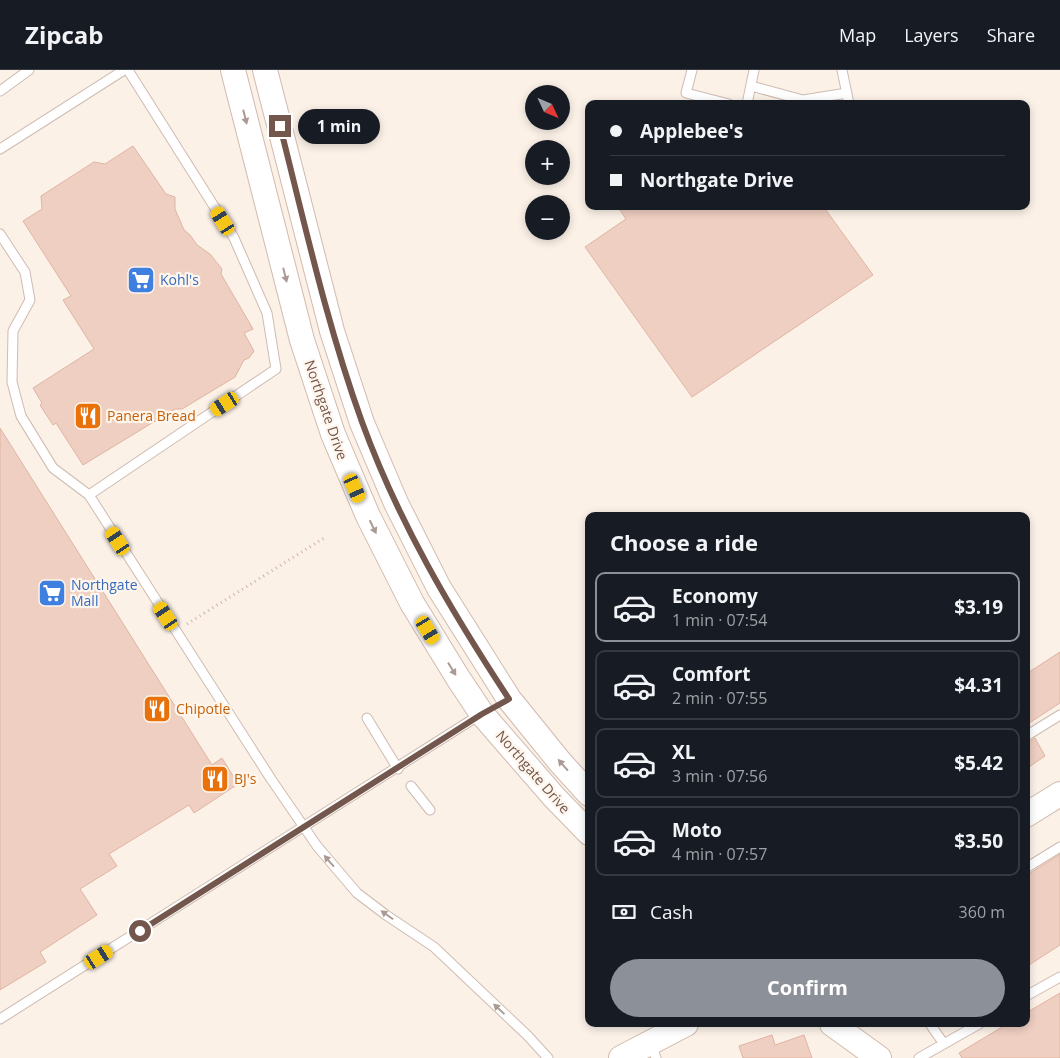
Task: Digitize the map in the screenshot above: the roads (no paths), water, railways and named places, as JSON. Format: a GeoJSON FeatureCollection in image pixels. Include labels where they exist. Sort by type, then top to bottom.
{"type":"FeatureCollection","features":[{"type":"Feature","properties":{"kind":"street","name":"Northgate Drive"},"geometry":{"type":"LineString","coordinates":[[233,70],[302,340],[333,434],[368,516],[412,604],[482,714],[554,797],[585,829]]}},
{"type":"Feature","properties":{"kind":"street","name":"Northgate Drive"},"geometry":{"type":"LineString","coordinates":[[265,70],[332,331],[362,423],[396,503],[434,579],[509,699],[585,790]]}},
{"type":"Feature","properties":{"kind":"street"},"geometry":{"type":"LineString","coordinates":[[482,714],[509,699]]}},
{"type":"Feature","properties":{"kind":"street"},"geometry":{"type":"LineString","coordinates":[[1030,813],[1059,796]]}},
{"type":"Feature","properties":{"kind":"street"},"geometry":{"type":"LineString","coordinates":[[621,1058],[654,1050],[682,1027]]}},
{"type":"Feature","properties":{"kind":"street"},"geometry":{"type":"LineString","coordinates":[[836,1027],[872,1053]]}},
{"type":"Feature","properties":{"kind":"street"},"geometry":{"type":"LineString","coordinates":[[854,1027],[872,1053]]}},
{"type":"Feature","properties":{"kind":"lane"},"geometry":{"type":"LineString","coordinates":[[0,91],[29,70]]}},
{"type":"Feature","properties":{"kind":"lane"},"geometry":{"type":"LineString","coordinates":[[0,149],[124,70]]}},
{"type":"Feature","properties":{"kind":"lane"},"geometry":{"type":"LineString","coordinates":[[89,496],[276,369],[267,313],[234,238],[128,70]]}},
{"type":"Feature","properties":{"kind":"lane"},"geometry":{"type":"LineString","coordinates":[[692,70],[686,93],[713,100]]}},
{"type":"Feature","properties":{"kind":"lane"},"geometry":{"type":"LineString","coordinates":[[748,100],[754,70]]}},
{"type":"Feature","properties":{"kind":"lane"},"geometry":{"type":"LineString","coordinates":[[842,70],[848,100]]}},
{"type":"Feature","properties":{"kind":"lane"},"geometry":{"type":"LineString","coordinates":[[751,86],[797,100]]}},
{"type":"Feature","properties":{"kind":"lane"},"geometry":{"type":"LineString","coordinates":[[814,100],[847,93]]}},
{"type":"Feature","properties":{"kind":"lane"},"geometry":{"type":"LineString","coordinates":[[0,234],[25,272],[30,300],[12,331],[12,382],[21,416],[53,468],[89,496],[317,846],[357,893],[434,947],[528,1036],[548,1058]]}},
{"type":"Feature","properties":{"kind":"lane"},"geometry":{"type":"LineString","coordinates":[[0,1019],[398,769],[482,714]]}},
{"type":"Feature","properties":{"kind":"lane"},"geometry":{"type":"LineString","coordinates":[[1030,733],[1060,714]]}},
{"type":"Feature","properties":{"kind":"lane"},"geometry":{"type":"LineString","coordinates":[[367,718],[398,769]]}},
{"type":"Feature","properties":{"kind":"lane"},"geometry":{"type":"LineString","coordinates":[[411,786],[430,810]]}},
{"type":"Feature","properties":{"kind":"lane"},"geometry":{"type":"LineString","coordinates":[[1030,866],[1060,847]]}},
{"type":"Feature","properties":{"kind":"lane"},"geometry":{"type":"LineString","coordinates":[[1030,994],[1060,977]]}},
{"type":"Feature","properties":{"kind":"lane"},"geometry":{"type":"LineString","coordinates":[[932,1027],[944,1044]]}},
{"type":"Feature","properties":{"kind":"lane"},"geometry":{"type":"LineString","coordinates":[[919,1058],[974,1027]]}},
{"type":"Feature","properties":{"kind":"place","name":"Kohl's"},"geometry":{"type":"Point","coordinates":[141,280]}},
{"type":"Feature","properties":{"kind":"place","name":"Panera Bread"},"geometry":{"type":"Point","coordinates":[88,416]}},
{"type":"Feature","properties":{"kind":"place","name":"Northgate Mall"},"geometry":{"type":"Point","coordinates":[52,593]}},
{"type":"Feature","properties":{"kind":"place","name":"Chipotle"},"geometry":{"type":"Point","coordinates":[157,709]}},
{"type":"Feature","properties":{"kind":"place","name":"BJ's"},"geometry":{"type":"Point","coordinates":[215,779]}}]}
